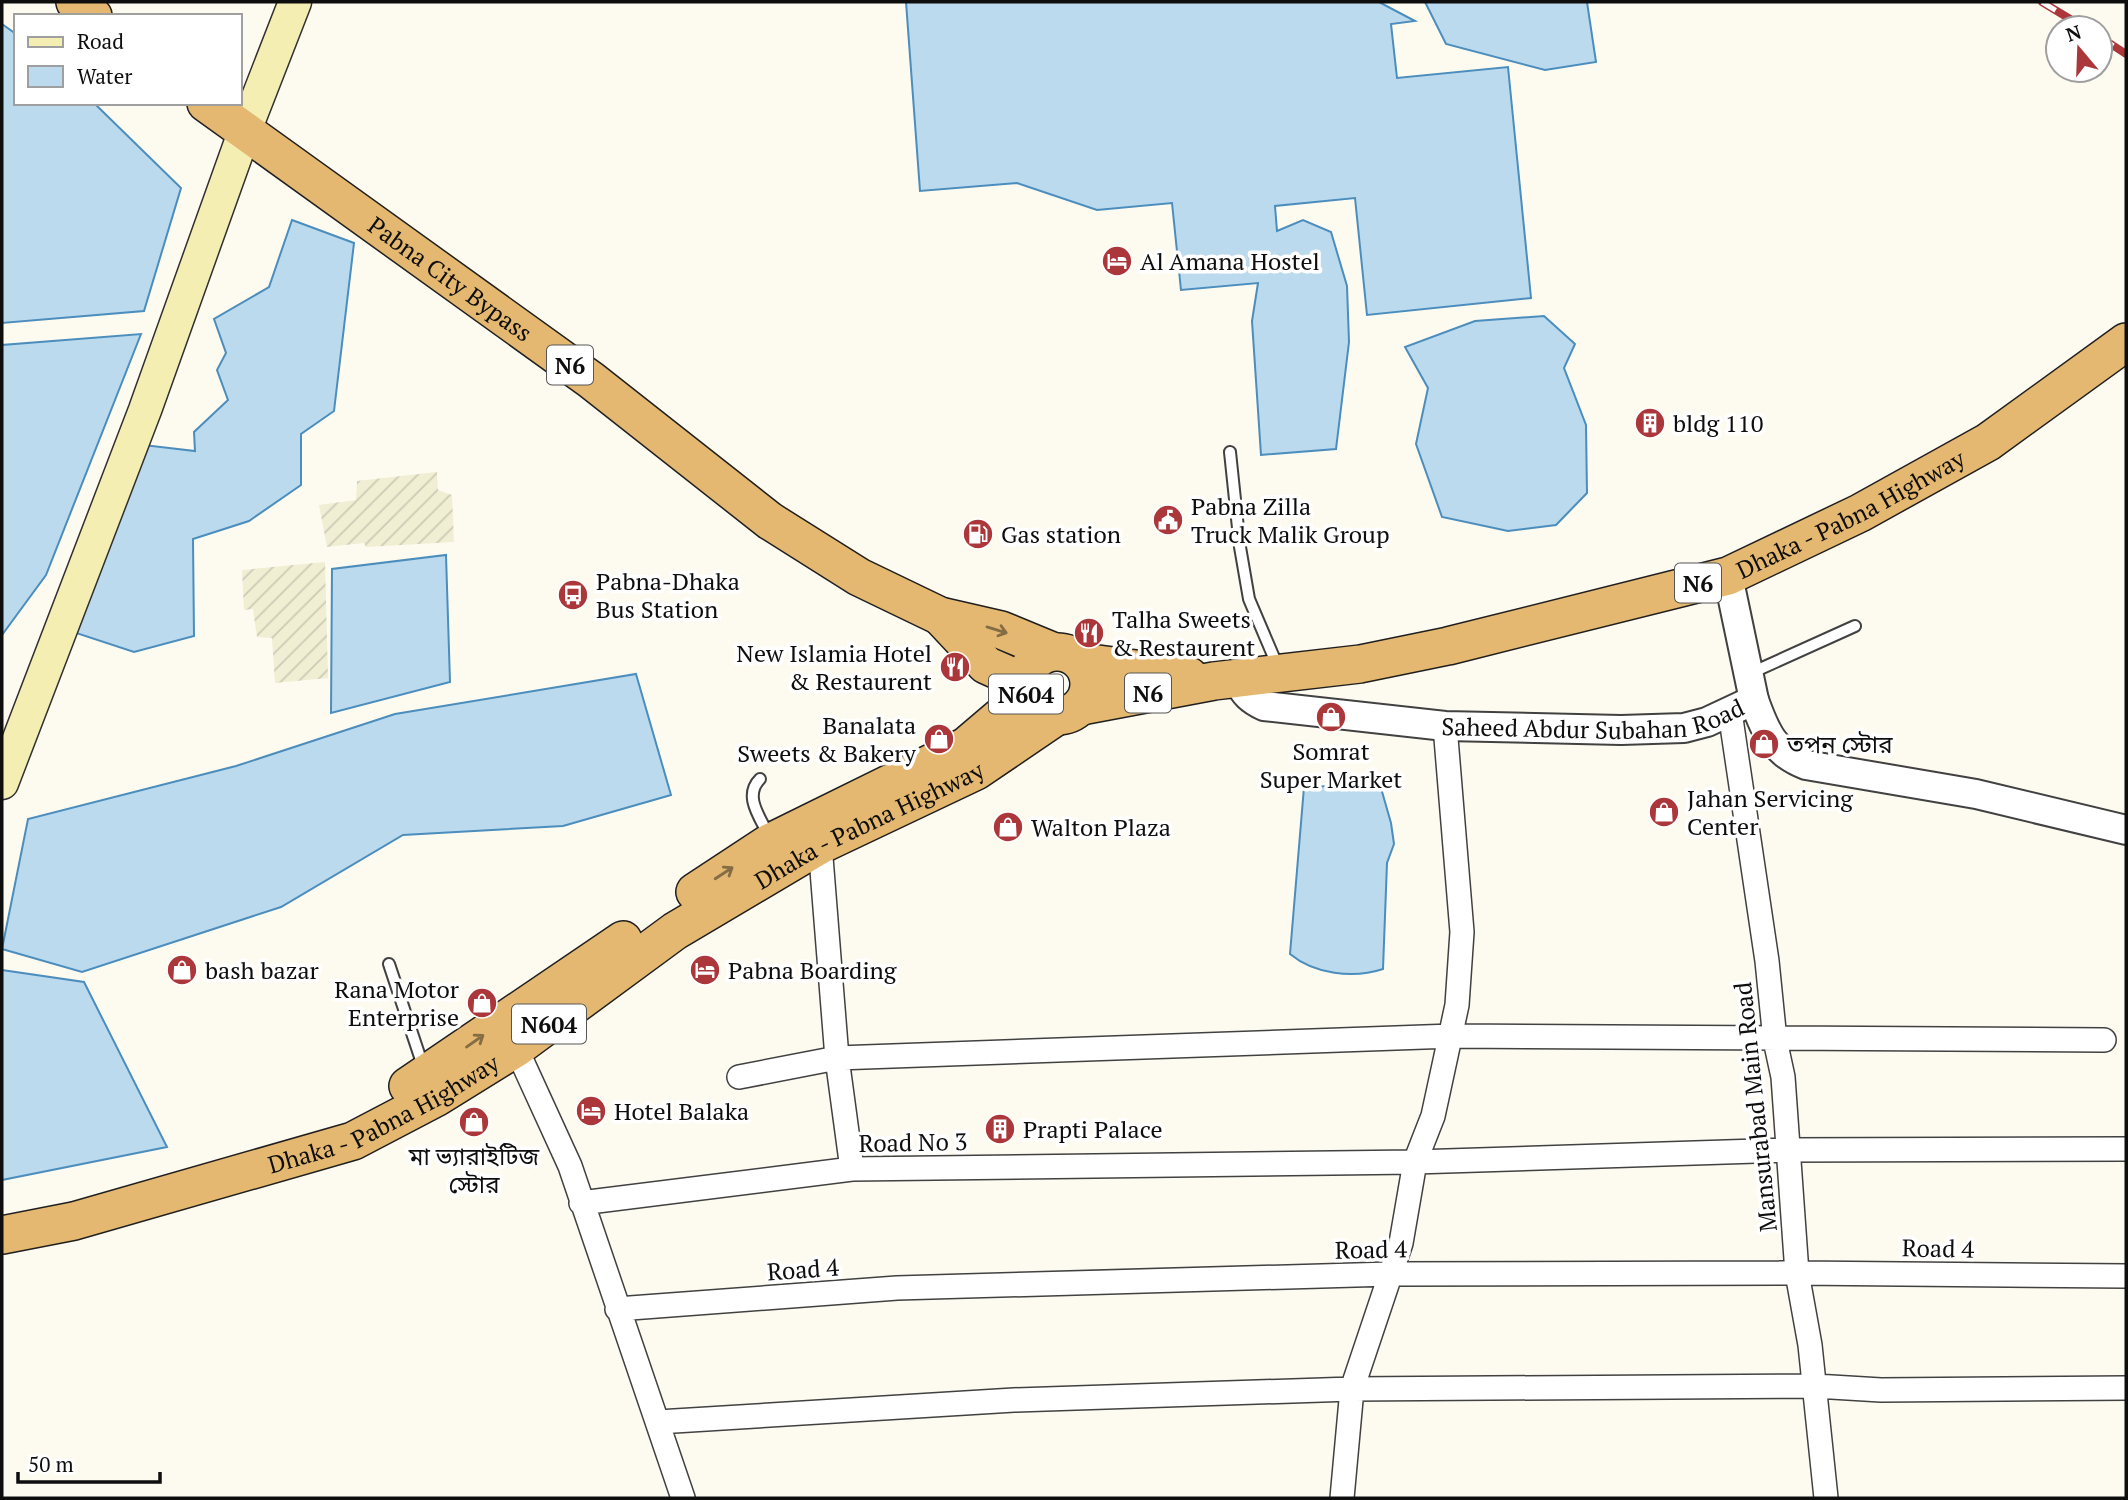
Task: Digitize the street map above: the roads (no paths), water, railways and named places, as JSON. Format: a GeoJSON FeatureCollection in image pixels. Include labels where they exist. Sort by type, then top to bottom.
{"type":"FeatureCollection","features":[{"type":"Feature","properties":{"kind":"highway"},"geometry":{"type":"LineString","coordinates":[[75,2],[90,14]]}},
{"type":"Feature","properties":{"kind":"highway","name":"Pabna City Bypass"},"geometry":{"type":"LineString","coordinates":[[209,105],[591,380],[770,521],[859,576],[940,616],[1001,630],[1068,657]]}},
{"type":"Feature","properties":{"kind":"highway","name":"Dhaka - Pabna Highway"},"geometry":{"type":"LineString","coordinates":[[432,1086],[615,960],[771,842],[971,758],[1068,712],[1226,680],[1360,664],[1448,646],[1728,576],[1860,513],[1988,442],[2126,342]]}},
{"type":"Feature","properties":{"kind":"highway","name":"Pabna City Bypass"},"geometry":{"type":"LineString","coordinates":[[940,616],[986,665],[1026,689]]}},
{"type":"Feature","properties":{"kind":"highway","name":"Dhaka - Pabna Highway"},"geometry":{"type":"LineString","coordinates":[[1068,657],[1226,680]]}},
{"type":"Feature","properties":{"kind":"highway","name":"N604"},"geometry":{"type":"LineString","coordinates":[[1068,657],[1089,691],[1068,712],[1040,712],[1026,689],[1032,664],[1068,657]]}},
{"type":"Feature","properties":{"kind":"highway","name":"Dhaka - Pabna Highway"},"geometry":{"type":"LineString","coordinates":[[2,1235],[74,1221],[351,1130],[432,1086],[516,1048],[615,960],[675,931],[971,758],[1026,689]]}},
{"type":"Feature","properties":{"kind":"highway","name":"Dhaka - Pabna Highway"},"geometry":{"type":"LineString","coordinates":[[2,1216],[74,1201],[351,1130]]}},
{"type":"Feature","properties":{"kind":"main road"},"geometry":{"type":"LineString","coordinates":[[2,783],[145,410],[244,133],[295,2]]}},
{"type":"Feature","properties":{"kind":"street"},"geometry":{"type":"LineString","coordinates":[[1728,576],[1744,695]]}},
{"type":"Feature","properties":{"kind":"street","name":"Saheed Abdur Subahan Road"},"geometry":{"type":"LineString","coordinates":[[1226,680],[1264,706],[1445,726],[1684,729],[1744,695],[1776,747],[1790,759],[1806,765],[1976,794],[2126,830]]}},
{"type":"Feature","properties":{"kind":"street","name":"Mansurabad Main Road"},"geometry":{"type":"LineString","coordinates":[[1744,695],[1774,1040],[1783,1077],[1797,1273],[1815,1386],[1826,1498]]}},
{"type":"Feature","properties":{"kind":"street"},"geometry":{"type":"LineString","coordinates":[[1342,1498],[1352,1389],[1401,1244],[1415,1162],[1433,1116],[1452,1036],[1462,932],[1445,726]]}},
{"type":"Feature","properties":{"kind":"street"},"geometry":{"type":"LineString","coordinates":[[820,845],[837,1058],[852,1169]]}},
{"type":"Feature","properties":{"kind":"street"},"geometry":{"type":"LineString","coordinates":[[739,1077],[837,1058],[1452,1036],[2104,1040]]}},
{"type":"Feature","properties":{"kind":"street"},"geometry":{"type":"LineString","coordinates":[[516,1048],[570,1166],[683,1498]]}},
{"type":"Feature","properties":{"kind":"street","name":"Road No 3"},"geometry":{"type":"LineString","coordinates":[[581,1203],[852,1169],[1415,1162],[1787,1150],[2126,1149]]}},
{"type":"Feature","properties":{"kind":"street","name":"Road 4"},"geometry":{"type":"LineString","coordinates":[[617,1309],[897,1288],[1390,1274],[1797,1273],[2126,1276]]}},
{"type":"Feature","properties":{"kind":"street"},"geometry":{"type":"LineString","coordinates":[[658,1422],[1014,1400],[1352,1389],[1815,1386],[1881,1390],[2126,1388]]}},
{"type":"Feature","properties":{"kind":"lane"},"geometry":{"type":"LineString","coordinates":[[1230,452],[1240,547],[1249,599],[1281,673]]}},
{"type":"Feature","properties":{"kind":"lane"},"geometry":{"type":"LineString","coordinates":[[1744,695],[1855,626]]}},
{"type":"Feature","properties":{"kind":"lane"},"geometry":{"type":"LineString","coordinates":[[760,779],[752,787],[751,796],[771,842]]}},
{"type":"Feature","properties":{"kind":"lane"},"geometry":{"type":"LineString","coordinates":[[389,964],[432,1086]]}},
{"type":"Feature","properties":{"kind":"water"},"geometry":{"type":"Polygon","coordinates":[[[906,2],[1379,2],[1415,21],[1391,24],[1397,78],[1508,67],[1531,298],[1367,315],[1355,198],[1275,206],[1277,231],[1303,220],[1331,232],[1347,286],[1349,342],[1336,449],[1261,455],[1252,321],[1258,283],[1181,290],[1172,203],[1097,210],[1017,183],[920,191],[906,2]]]}},
{"type":"Feature","properties":{"kind":"water"},"geometry":{"type":"Polygon","coordinates":[[[1425,2],[1587,2],[1596,62],[1545,70],[1446,44],[1425,2]]]}},
{"type":"Feature","properties":{"kind":"water"},"geometry":{"type":"Polygon","coordinates":[[[2,24],[14,33],[14,105],[96,105],[181,188],[144,311],[2,323],[2,24]]]}},
{"type":"Feature","properties":{"kind":"water"},"geometry":{"type":"Polygon","coordinates":[[[292,220],[354,243],[334,411],[301,434],[301,485],[249,521],[193,539],[194,636],[134,652],[73,632],[144,445],[195,451],[194,432],[228,400],[217,370],[226,353],[214,319],[269,287],[292,220]]]}},
{"type":"Feature","properties":{"kind":"water"},"geometry":{"type":"Polygon","coordinates":[[[1544,316],[1575,344],[1564,368],[1586,425],[1587,493],[1556,525],[1508,531],[1442,517],[1416,444],[1428,388],[1405,347],[1475,321],[1544,316]]]}},
{"type":"Feature","properties":{"kind":"water"},"geometry":{"type":"Polygon","coordinates":[[[141,334],[46,575],[2,635],[2,345],[141,334]]]}},
{"type":"Feature","properties":{"kind":"water"},"geometry":{"type":"Polygon","coordinates":[[[446,555],[450,682],[331,713],[332,569],[446,555]]]}},
{"type":"Feature","properties":{"kind":"water"},"geometry":{"type":"Polygon","coordinates":[[[636,674],[671,795],[563,826],[403,835],[281,907],[82,972],[2,949],[28,819],[236,766],[395,714],[636,674]]]}},
{"type":"Feature","properties":{"kind":"water"},"geometry":{"type":"Polygon","coordinates":[[[1367,785],[1381,788],[1394,844],[1387,863],[1383,969],[1359,974],[1334,973],[1310,966],[1290,954],[1304,787],[1367,785]]]}},
{"type":"Feature","properties":{"kind":"water"},"geometry":{"type":"Polygon","coordinates":[[[2,970],[84,982],[167,1147],[2,1180],[2,970]]]}},
{"type":"Feature","properties":{"kind":"railway"},"geometry":{"type":"LineString","coordinates":[[2042,2],[2062,14]]}},
{"type":"Feature","properties":{"kind":"railway"},"geometry":{"type":"LineString","coordinates":[[2114,46],[2126,54]]}},
{"type":"Feature","properties":{"kind":"place","name":"Al Amana Hostel"},"geometry":{"type":"Point","coordinates":[1117,261]}},
{"type":"Feature","properties":{"kind":"place","name":"bldg 110"},"geometry":{"type":"Point","coordinates":[1650,423]}},
{"type":"Feature","properties":{"kind":"place","name":"Pabna Zilla Truck Malik Group"},"geometry":{"type":"Point","coordinates":[1168,520]}},
{"type":"Feature","properties":{"kind":"place","name":"Gas station"},"geometry":{"type":"Point","coordinates":[978,534]}},
{"type":"Feature","properties":{"kind":"place","name":"Pabna-Dhaka Bus Station"},"geometry":{"type":"Point","coordinates":[573,595]}},
{"type":"Feature","properties":{"kind":"place","name":"Talha Sweets & Restaurent"},"geometry":{"type":"Point","coordinates":[1089,633]}},
{"type":"Feature","properties":{"kind":"place","name":"New Islamia Hotel & Restaurent"},"geometry":{"type":"Point","coordinates":[955,667]}},
{"type":"Feature","properties":{"kind":"place","name":"Somrat Super Market"},"geometry":{"type":"Point","coordinates":[1331,717]}},
{"type":"Feature","properties":{"kind":"place","name":"Banalata Sweets & Bakery"},"geometry":{"type":"Point","coordinates":[939,739]}},
{"type":"Feature","properties":{"kind":"place","name":"তপন স্টোর"},"geometry":{"type":"Point","coordinates":[1764,744]}},
{"type":"Feature","properties":{"kind":"place","name":"Jahan Servicing Center"},"geometry":{"type":"Point","coordinates":[1664,812]}},
{"type":"Feature","properties":{"kind":"place","name":"Walton Plaza"},"geometry":{"type":"Point","coordinates":[1008,827]}},
{"type":"Feature","properties":{"kind":"place","name":"bash bazar"},"geometry":{"type":"Point","coordinates":[182,970]}},
{"type":"Feature","properties":{"kind":"place","name":"Pabna Boarding"},"geometry":{"type":"Point","coordinates":[705,970]}},
{"type":"Feature","properties":{"kind":"place","name":"Rana Motor Enterprise"},"geometry":{"type":"Point","coordinates":[482,1003]}},
{"type":"Feature","properties":{"kind":"place","name":"Hotel Balaka"},"geometry":{"type":"Point","coordinates":[591,1111]}},
{"type":"Feature","properties":{"kind":"place","name":"মা ভ‍্যারাইটিজ স্টোর"},"geometry":{"type":"Point","coordinates":[474,1122]}},
{"type":"Feature","properties":{"kind":"place","name":"Prapti Palace"},"geometry":{"type":"Point","coordinates":[1000,1129]}}]}
